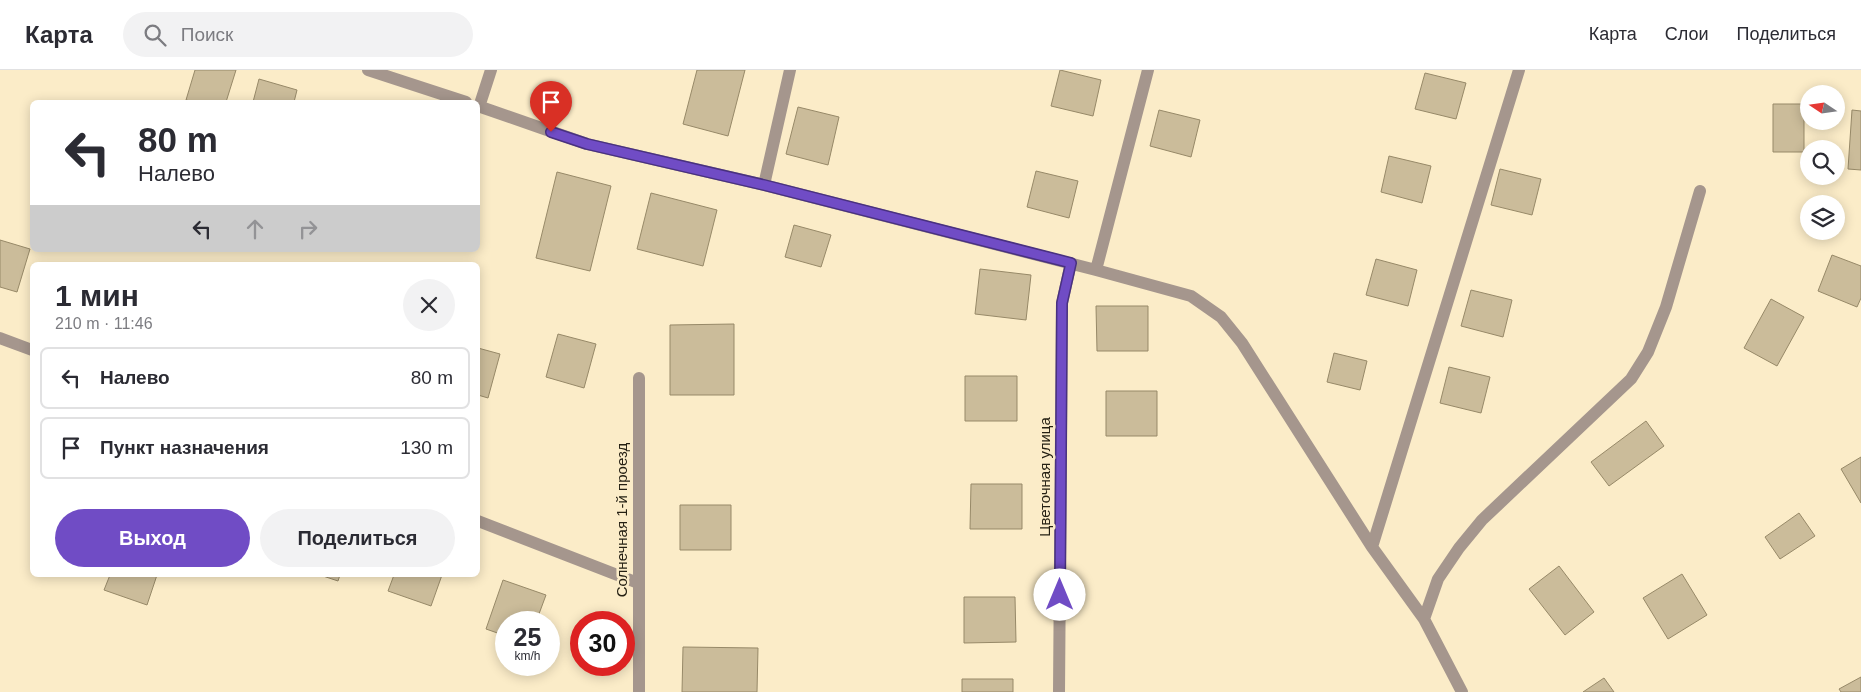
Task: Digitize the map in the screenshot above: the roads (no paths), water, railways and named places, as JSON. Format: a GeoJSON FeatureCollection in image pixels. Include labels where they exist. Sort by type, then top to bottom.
{"type":"FeatureCollection","features":[{"type":"Feature","properties":{"kind":"street"},"geometry":{"type":"LineString","coordinates":[[368,70],[460,100]]}},
{"type":"Feature","properties":{"kind":"street"},"geometry":{"type":"LineString","coordinates":[[480,101],[491,70]]}},
{"type":"Feature","properties":{"kind":"street"},"geometry":{"type":"LineString","coordinates":[[764,185],[790,70]]}},
{"type":"Feature","properties":{"kind":"street"},"geometry":{"type":"LineString","coordinates":[[1096,270],[1148,70]]}},
{"type":"Feature","properties":{"kind":"street"},"geometry":{"type":"LineString","coordinates":[[1372,547],[1519,70]]}},
{"type":"Feature","properties":{"kind":"street"},"geometry":{"type":"LineString","coordinates":[[480,108],[587,144],[764,185],[1071,263],[1191,296],[1221,317],[1242,343],[1372,547],[1424,620],[1462,692]]}},
{"type":"Feature","properties":{"kind":"street"},"geometry":{"type":"LineString","coordinates":[[1424,620],[1438,579],[1476,527],[1631,379],[1648,352],[1666,307],[1700,191]]}},
{"type":"Feature","properties":{"kind":"street","name":"Цветочная улица"},"geometry":{"type":"LineString","coordinates":[[1059,692],[1062,303],[1071,263]]}},
{"type":"Feature","properties":{"kind":"street"},"geometry":{"type":"LineString","coordinates":[[0,338],[30,349]]}},
{"type":"Feature","properties":{"kind":"street","name":"Солнечная 1-й проезд"},"geometry":{"type":"LineString","coordinates":[[639,378],[639,692]]}},
{"type":"Feature","properties":{"kind":"street"},"geometry":{"type":"LineString","coordinates":[[480,522],[638,582]]}}]}
